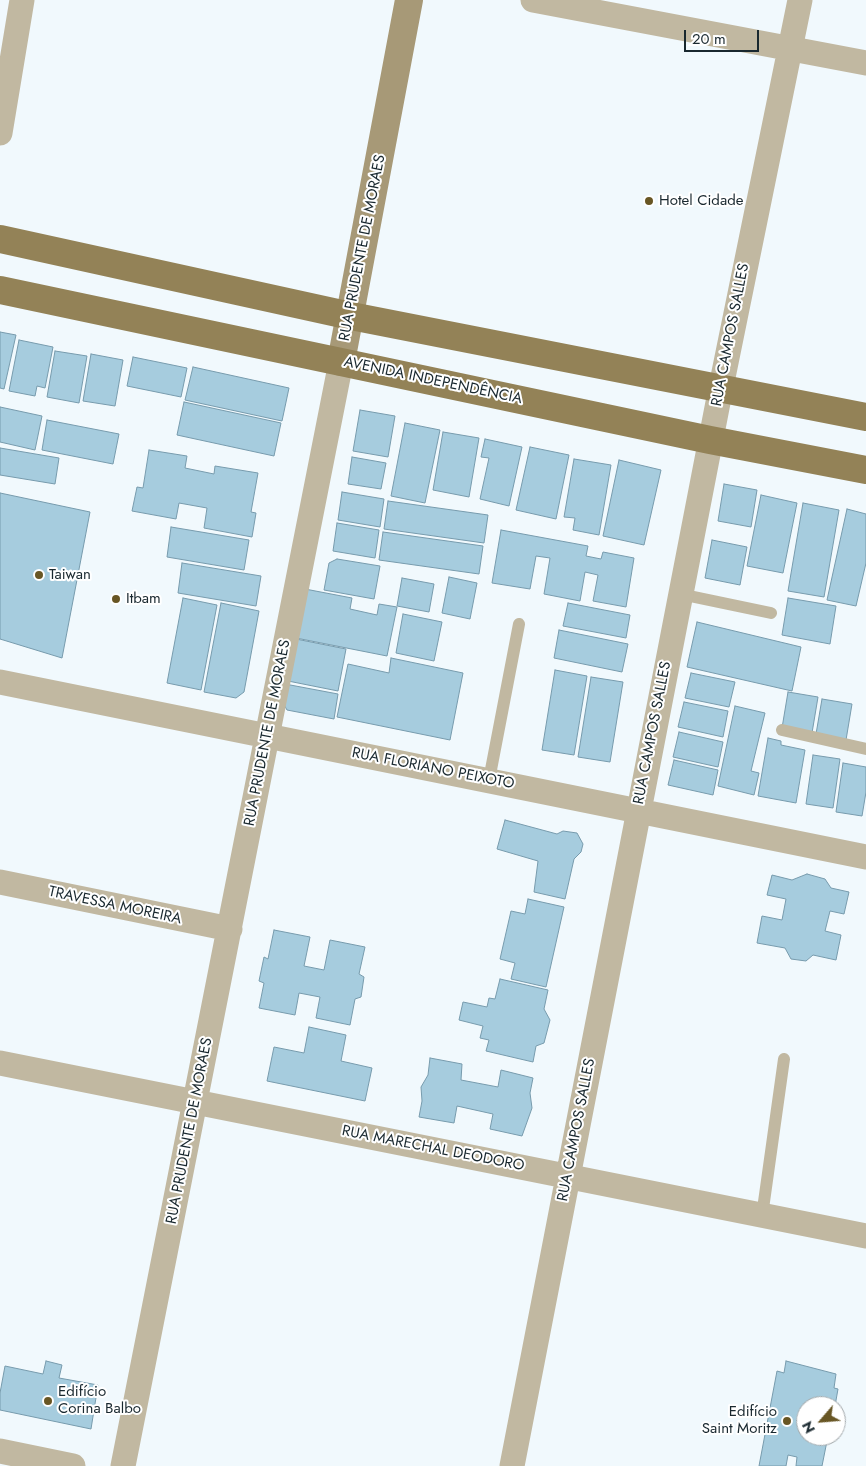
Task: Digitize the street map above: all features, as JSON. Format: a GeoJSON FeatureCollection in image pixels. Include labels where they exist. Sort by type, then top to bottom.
{"type":"FeatureCollection","features":[{"type":"Feature","properties":{"kind":"main road","name":"RUA PRUDENTE DE MORAES"},"geometry":{"type":"LineString","coordinates":[[341,362],[408,0]]}},
{"type":"Feature","properties":{"kind":"main road"},"geometry":{"type":"LineString","coordinates":[[0,239],[351,316],[721,387],[866,417]]}},
{"type":"Feature","properties":{"kind":"main road","name":"AVENIDA INDEPENDÊNCIA"},"geometry":{"type":"LineString","coordinates":[[0,290],[710,440],[866,470]]}},
{"type":"Feature","properties":{"kind":"street"},"geometry":{"type":"LineString","coordinates":[[0,133],[22,0]]}},
{"type":"Feature","properties":{"kind":"street"},"geometry":{"type":"LineString","coordinates":[[533,0],[866,63]]}},
{"type":"Feature","properties":{"kind":"street","name":"RUA CAMPOS SALLES"},"geometry":{"type":"LineString","coordinates":[[512,1466],[710,440],[800,0]]}},
{"type":"Feature","properties":{"kind":"street","name":"RUA PRUDENTE DE MORAES"},"geometry":{"type":"LineString","coordinates":[[123,1466],[341,362]]}},
{"type":"Feature","properties":{"kind":"street","name":"RUA FLORIANO PEIXOTO"},"geometry":{"type":"LineString","coordinates":[[0,682],[866,856]]}},
{"type":"Feature","properties":{"kind":"street","name":"TRAVESSA MOREIRA"},"geometry":{"type":"LineString","coordinates":[[0,882],[230,930]]}},
{"type":"Feature","properties":{"kind":"street","name":"RUA MARECHAL DEODORO"},"geometry":{"type":"LineString","coordinates":[[0,1063],[569,1175],[606,1185],[866,1236]]}},
{"type":"Feature","properties":{"kind":"street"},"geometry":{"type":"LineString","coordinates":[[0,1451],[73,1466]]}},
{"type":"Feature","properties":{"kind":"lane"},"geometry":{"type":"LineString","coordinates":[[680,594],[771,613]]}},
{"type":"Feature","properties":{"kind":"lane"},"geometry":{"type":"LineString","coordinates":[[489,780],[519,624]]}},
{"type":"Feature","properties":{"kind":"lane"},"geometry":{"type":"LineString","coordinates":[[782,730],[866,750]]}},
{"type":"Feature","properties":{"kind":"lane"},"geometry":{"type":"LineString","coordinates":[[762,1216],[784,1059]]}},
{"type":"Feature","properties":{"kind":"building"},"geometry":{"type":"Polygon","coordinates":[[[0,332],[16,335],[4,389],[0,388],[0,332]]]}},
{"type":"Feature","properties":{"kind":"building"},"geometry":{"type":"Polygon","coordinates":[[[19,340],[53,347],[45,388],[37,386],[35,396],[9,391],[19,340]]]}},
{"type":"Feature","properties":{"kind":"building"},"geometry":{"type":"Polygon","coordinates":[[[55,351],[87,356],[79,403],[47,397],[55,351]]]}},
{"type":"Feature","properties":{"kind":"building"},"geometry":{"type":"Polygon","coordinates":[[[91,354],[123,360],[115,406],[83,401],[91,354]]]}},
{"type":"Feature","properties":{"kind":"building"},"geometry":{"type":"Polygon","coordinates":[[[133,357],[187,368],[181,397],[127,386],[133,357]]]}},
{"type":"Feature","properties":{"kind":"building"},"geometry":{"type":"Polygon","coordinates":[[[193,367],[289,388],[282,421],[185,400],[193,367]]]}},
{"type":"Feature","properties":{"kind":"building"},"geometry":{"type":"Polygon","coordinates":[[[184,402],[281,423],[274,456],[177,435],[184,402]]]}},
{"type":"Feature","properties":{"kind":"building"},"geometry":{"type":"Polygon","coordinates":[[[0,407],[42,416],[35,450],[0,442],[0,407]]]}},
{"type":"Feature","properties":{"kind":"building"},"geometry":{"type":"Polygon","coordinates":[[[360,410],[395,416],[388,457],[353,451],[360,410]]]}},
{"type":"Feature","properties":{"kind":"building"},"geometry":{"type":"Polygon","coordinates":[[[47,420],[119,434],[113,464],[42,450],[47,420]]]}},
{"type":"Feature","properties":{"kind":"building"},"geometry":{"type":"Polygon","coordinates":[[[405,423],[440,430],[425,503],[391,496],[405,423]]]}},
{"type":"Feature","properties":{"kind":"building"},"geometry":{"type":"Polygon","coordinates":[[[443,432],[479,438],[469,497],[433,490],[443,432]]]}},
{"type":"Feature","properties":{"kind":"building"},"geometry":{"type":"Polygon","coordinates":[[[485,439],[522,447],[509,506],[480,499],[489,458],[481,457],[485,439]]]}},
{"type":"Feature","properties":{"kind":"building"},"geometry":{"type":"Polygon","coordinates":[[[530,447],[569,455],[556,519],[516,510],[530,447]]]}},
{"type":"Feature","properties":{"kind":"building"},"geometry":{"type":"Polygon","coordinates":[[[0,448],[59,458],[55,484],[0,475],[0,448]]]}},
{"type":"Feature","properties":{"kind":"building"},"geometry":{"type":"Polygon","coordinates":[[[149,450],[187,456],[185,468],[214,474],[215,466],[258,473],[251,512],[256,513],[252,537],[204,528],[207,508],[179,503],[176,519],[132,511],[137,487],[143,488],[149,450]]]}},
{"type":"Feature","properties":{"kind":"building"},"geometry":{"type":"Polygon","coordinates":[[[352,457],[386,463],[381,489],[348,484],[352,457]]]}},
{"type":"Feature","properties":{"kind":"building"},"geometry":{"type":"Polygon","coordinates":[[[574,459],[611,465],[599,535],[573,530],[575,518],[564,517],[574,459]]]}},
{"type":"Feature","properties":{"kind":"building"},"geometry":{"type":"Polygon","coordinates":[[[619,460],[661,470],[644,545],[603,536],[619,460]]]}},
{"type":"Feature","properties":{"kind":"building"},"geometry":{"type":"Polygon","coordinates":[[[724,484],[757,490],[751,527],[718,521],[724,484]]]}},
{"type":"Feature","properties":{"kind":"building"},"geometry":{"type":"Polygon","coordinates":[[[342,492],[384,499],[380,527],[338,520],[342,492]]]}},
{"type":"Feature","properties":{"kind":"building","name":"Taiwan"},"geometry":{"type":"Polygon","coordinates":[[[0,493],[90,512],[62,658],[0,639],[0,493]]]}},
{"type":"Feature","properties":{"kind":"building"},"geometry":{"type":"Polygon","coordinates":[[[761,495],[797,503],[783,573],[747,566],[761,495]]]}},
{"type":"Feature","properties":{"kind":"building"},"geometry":{"type":"Polygon","coordinates":[[[388,501],[488,515],[484,543],[384,529],[388,501]]]}},
{"type":"Feature","properties":{"kind":"building"},"geometry":{"type":"Polygon","coordinates":[[[803,503],[839,510],[824,597],[788,591],[803,503]]]}},
{"type":"Feature","properties":{"kind":"building"},"geometry":{"type":"Polygon","coordinates":[[[847,509],[866,514],[866,563],[856,606],[827,600],[847,509]]]}},
{"type":"Feature","properties":{"kind":"building"},"geometry":{"type":"Polygon","coordinates":[[[337,523],[379,530],[375,558],[333,551],[337,523]]]}},
{"type":"Feature","properties":{"kind":"building"},"geometry":{"type":"Polygon","coordinates":[[[171,527],[249,540],[244,570],[167,557],[171,527]]]}},
{"type":"Feature","properties":{"kind":"building"},"geometry":{"type":"Polygon","coordinates":[[[501,530],[588,546],[586,556],[601,559],[603,552],[634,558],[626,607],[593,601],[598,575],[585,572],[580,601],[544,594],[550,558],[536,556],[530,589],[492,583],[501,530]]]}},
{"type":"Feature","properties":{"kind":"building"},"geometry":{"type":"Polygon","coordinates":[[[383,532],[483,546],[479,574],[379,560],[383,532]]]}},
{"type":"Feature","properties":{"kind":"building"},"geometry":{"type":"Polygon","coordinates":[[[712,540],[747,547],[740,585],[705,578],[712,540]]]}},
{"type":"Feature","properties":{"kind":"building"},"geometry":{"type":"Polygon","coordinates":[[[337,559],[380,566],[374,599],[324,590],[329,563],[337,559]]]}},
{"type":"Feature","properties":{"kind":"building"},"geometry":{"type":"Polygon","coordinates":[[[182,563],[261,576],[256,606],[178,593],[182,563]]]}},
{"type":"Feature","properties":{"kind":"building"},"geometry":{"type":"Polygon","coordinates":[[[449,577],[477,583],[470,619],[442,613],[449,577]]]}},
{"type":"Feature","properties":{"kind":"building"},"geometry":{"type":"Polygon","coordinates":[[[402,578],[434,584],[429,612],[397,606],[402,578]]]}},
{"type":"Feature","properties":{"kind":"building"},"geometry":{"type":"Polygon","coordinates":[[[305,589],[352,598],[350,609],[377,615],[379,604],[397,607],[387,656],[296,638],[305,589]]]}},
{"type":"Feature","properties":{"kind":"building"},"geometry":{"type":"Polygon","coordinates":[[[183,598],[217,605],[201,690],[167,683],[183,598]]]}},
{"type":"Feature","properties":{"kind":"building"},"geometry":{"type":"Polygon","coordinates":[[[788,598],[836,606],[830,644],[782,635],[788,598]]]}},
{"type":"Feature","properties":{"kind":"building"},"geometry":{"type":"Polygon","coordinates":[[[221,603],[259,611],[244,692],[236,698],[204,692],[221,603]]]}},
{"type":"Feature","properties":{"kind":"building"},"geometry":{"type":"Polygon","coordinates":[[[568,603],[630,615],[626,638],[563,626],[568,603]]]}},
{"type":"Feature","properties":{"kind":"building"},"geometry":{"type":"Polygon","coordinates":[[[403,614],[442,622],[434,661],[396,653],[403,614]]]}},
{"type":"Feature","properties":{"kind":"building"},"geometry":{"type":"Polygon","coordinates":[[[697,622],[801,647],[792,691],[687,667],[697,622]]]}},
{"type":"Feature","properties":{"kind":"building"},"geometry":{"type":"Polygon","coordinates":[[[559,630],[628,644],[622,672],[554,658],[559,630]]]}},
{"type":"Feature","properties":{"kind":"building"},"geometry":{"type":"Polygon","coordinates":[[[296,639],[346,649],[338,691],[288,681],[296,639]]]}},
{"type":"Feature","properties":{"kind":"building"},"geometry":{"type":"Polygon","coordinates":[[[391,658],[463,673],[450,740],[337,717],[348,664],[389,673],[391,658]]]}},
{"type":"Feature","properties":{"kind":"building"},"geometry":{"type":"Polygon","coordinates":[[[555,670],[587,676],[574,755],[542,750],[555,670]]]}},
{"type":"Feature","properties":{"kind":"building"},"geometry":{"type":"Polygon","coordinates":[[[691,673],[735,682],[729,707],[685,698],[691,673]]]}},
{"type":"Feature","properties":{"kind":"building"},"geometry":{"type":"Polygon","coordinates":[[[591,677],[623,682],[610,762],[578,757],[591,677]]]}},
{"type":"Feature","properties":{"kind":"building"},"geometry":{"type":"Polygon","coordinates":[[[285,684],[338,694],[334,719],[287,710],[282,701],[285,684]]]}},
{"type":"Feature","properties":{"kind":"building"},"geometry":{"type":"Polygon","coordinates":[[[788,692],[818,697],[812,733],[782,728],[788,692]]]}},
{"type":"Feature","properties":{"kind":"building"},"geometry":{"type":"Polygon","coordinates":[[[822,699],[852,704],[846,740],[816,734],[822,699]]]}},
{"type":"Feature","properties":{"kind":"building"},"geometry":{"type":"Polygon","coordinates":[[[684,702],[728,711],[723,737],[678,727],[684,702]]]}},
{"type":"Feature","properties":{"kind":"building"},"geometry":{"type":"Polygon","coordinates":[[[735,706],[765,713],[751,771],[759,773],[754,795],[718,786],[735,706]]]}},
{"type":"Feature","properties":{"kind":"building"},"geometry":{"type":"Polygon","coordinates":[[[679,732],[723,742],[718,767],[673,757],[679,732]]]}},
{"type":"Feature","properties":{"kind":"building"},"geometry":{"type":"Polygon","coordinates":[[[768,738],[781,741],[781,745],[805,750],[796,803],[758,796],[768,738]]]}},
{"type":"Feature","properties":{"kind":"building"},"geometry":{"type":"Polygon","coordinates":[[[813,755],[840,759],[833,808],[806,804],[813,755]]]}},
{"type":"Feature","properties":{"kind":"building"},"geometry":{"type":"Polygon","coordinates":[[[674,760],[718,770],[713,795],[668,785],[674,760]]]}},
{"type":"Feature","properties":{"kind":"building"},"geometry":{"type":"Polygon","coordinates":[[[843,763],[866,767],[866,792],[862,816],[836,812],[843,763]]]}},
{"type":"Feature","properties":{"kind":"building"},"geometry":{"type":"Polygon","coordinates":[[[505,820],[557,834],[563,831],[577,833],[583,844],[581,852],[574,859],[565,899],[534,892],[538,861],[497,849],[505,820]]]}},
{"type":"Feature","properties":{"kind":"building"},"geometry":{"type":"Polygon","coordinates":[[[807,874],[825,879],[831,888],[849,892],[844,914],[830,911],[825,931],[841,935],[836,960],[813,955],[806,961],[791,959],[785,948],[757,943],[762,916],[782,920],[786,899],[767,895],[772,875],[792,880],[807,874]]]}},
{"type":"Feature","properties":{"kind":"building"},"geometry":{"type":"Polygon","coordinates":[[[528,899],[564,907],[546,987],[511,979],[515,963],[500,959],[511,911],[525,914],[528,899]]]}},
{"type":"Feature","properties":{"kind":"building"},"geometry":{"type":"Polygon","coordinates":[[[274,930],[310,937],[304,966],[324,970],[330,940],[365,947],[359,974],[364,977],[361,997],[355,999],[350,1025],[316,1018],[320,997],[299,993],[295,1015],[259,1008],[264,983],[259,981],[264,957],[268,959],[274,930]]]}},
{"type":"Feature","properties":{"kind":"building"},"geometry":{"type":"Polygon","coordinates":[[[500,979],[548,990],[544,1009],[550,1020],[544,1043],[536,1046],[533,1062],[486,1051],[489,1040],[480,1038],[483,1026],[459,1020],[463,1002],[487,1007],[489,998],[495,999],[500,979]]]}},
{"type":"Feature","properties":{"kind":"building"},"geometry":{"type":"Polygon","coordinates":[[[309,1027],[346,1035],[341,1061],[372,1068],[365,1101],[267,1081],[274,1047],[304,1053],[309,1027]]]}},
{"type":"Feature","properties":{"kind":"building"},"geometry":{"type":"Polygon","coordinates":[[[430,1058],[462,1064],[461,1080],[498,1087],[501,1070],[533,1078],[530,1093],[532,1108],[522,1136],[490,1129],[493,1114],[457,1106],[454,1123],[419,1117],[422,1101],[421,1087],[428,1075],[430,1058]]]}},
{"type":"Feature","properties":{"kind":"building","name":"Edifício Corina Balbo"},"geometry":{"type":"Polygon","coordinates":[[[46,1361],[62,1365],[59,1378],[98,1385],[91,1429],[0,1410],[0,1393],[5,1366],[43,1374],[46,1361]]]}},
{"type":"Feature","properties":{"kind":"building","name":"Edifício Saint Moritz"},"geometry":{"type":"Polygon","coordinates":[[[786,1361],[836,1374],[834,1388],[838,1389],[837,1396],[796,1396],[796,1446],[826,1446],[822,1466],[796,1466],[797,1457],[788,1455],[786,1466],[759,1466],[777,1371],[784,1373],[786,1361]]]}},
{"type":"Feature","properties":{"kind":"place","name":"Hotel Cidade"},"geometry":{"type":"Point","coordinates":[649,201]}},
{"type":"Feature","properties":{"kind":"place","name":"Taiwan"},"geometry":{"type":"Point","coordinates":[39,575]}},
{"type":"Feature","properties":{"kind":"place","name":"Itbam"},"geometry":{"type":"Point","coordinates":[116,599]}},
{"type":"Feature","properties":{"kind":"place","name":"Edifício Corina Balbo"},"geometry":{"type":"Point","coordinates":[48,1401]}},
{"type":"Feature","properties":{"kind":"place","name":"Edifício Saint Moritz"},"geometry":{"type":"Point","coordinates":[787,1421]}}]}
